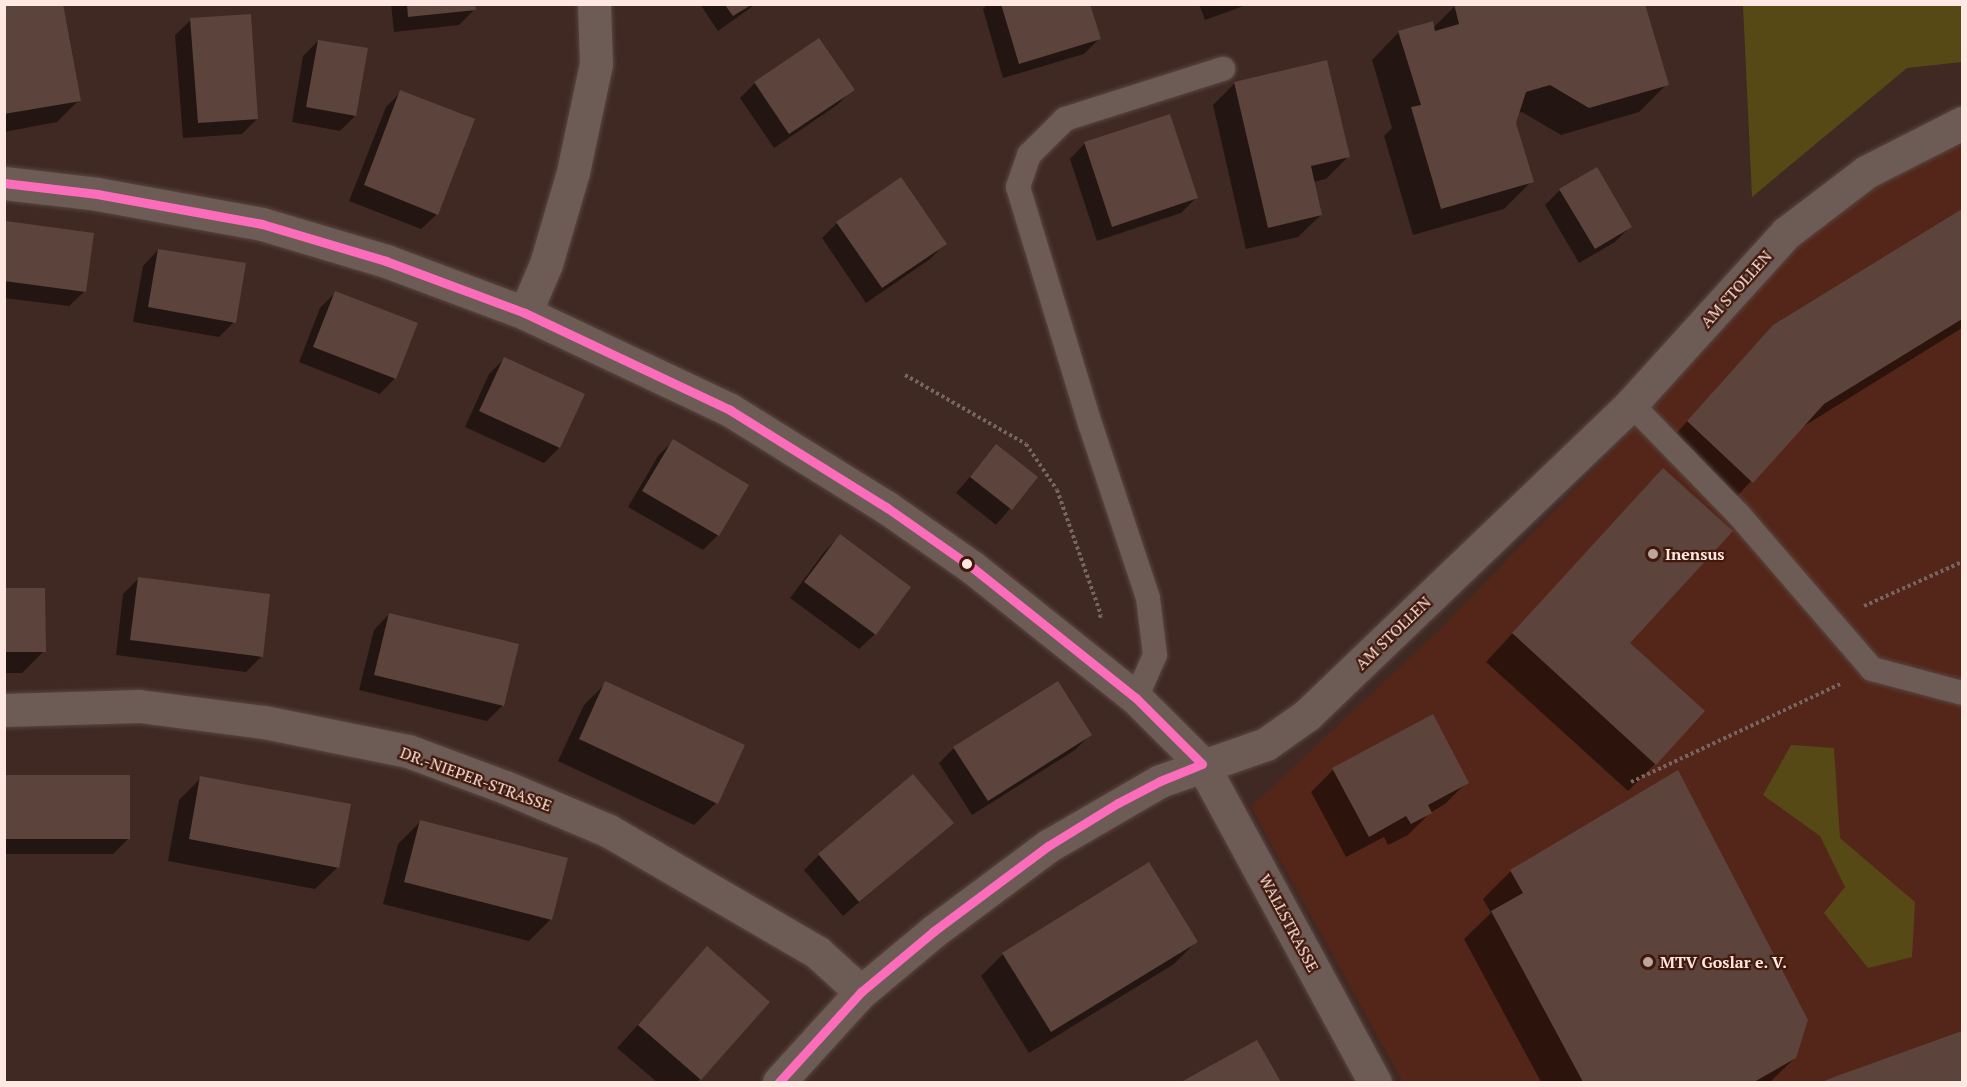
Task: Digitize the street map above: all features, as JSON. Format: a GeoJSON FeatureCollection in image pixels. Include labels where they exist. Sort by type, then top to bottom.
{"type":"FeatureCollection","features":[{"type":"Feature","properties":{"kind":"street"},"geometry":{"type":"LineString","coordinates":[[525,314],[546,264],[573,172],[596,64],[594,4]]}},
{"type":"Feature","properties":{"kind":"street","name":"AM STOLLEN"},"geometry":{"type":"LineString","coordinates":[[779,1083],[861,992],[933,931],[1048,846],[1160,781],[1202,764],[1231,758],[1266,744],[1307,716],[1631,404],[1786,233],[1866,171],[1962,123]]}},
{"type":"Feature","properties":{"kind":"street","name":"WALLSTRASSE"},"geometry":{"type":"LineString","coordinates":[[4,183],[97,194],[262,224],[386,261],[525,314],[730,410],[886,507],[973,568],[1136,698],[1202,764],[1375,1083]]}},
{"type":"Feature","properties":{"kind":"street","name":"DR.-NIEPER-STRASSE"},"geometry":{"type":"LineString","coordinates":[[4,710],[139,706],[264,722],[408,751],[505,787],[609,831],[817,952],[861,992]]}},
{"type":"Feature","properties":{"kind":"lane"},"geometry":{"type":"LineString","coordinates":[[1136,698],[1155,655],[1148,598],[1090,424],[1018,187],[1029,155],[1065,119],[1223,69]]}},
{"type":"Feature","properties":{"kind":"lane"},"geometry":{"type":"LineString","coordinates":[[1631,404],[1739,515],[1872,669],[1962,693]]}},
{"type":"Feature","properties":{"kind":"path"},"geometry":{"type":"LineString","coordinates":[[905,375],[1026,444],[1057,490],[1101,615],[1076,651]]}},
{"type":"Feature","properties":{"kind":"path"},"geometry":{"type":"LineString","coordinates":[[1830,621],[1962,562]]}},
{"type":"Feature","properties":{"kind":"path"},"geometry":{"type":"LineString","coordinates":[[1631,782],[1872,669]]}},
{"type":"Feature","properties":{"kind":"shaded area"},"geometry":{"type":"Polygon","coordinates":[[[1743,5],[1962,5],[1962,62],[1907,68],[1752,197],[1743,5]]]}},
{"type":"Feature","properties":{"kind":"shaded area"},"geometry":{"type":"Polygon","coordinates":[[[1962,130],[1962,1082],[1403,1082],[1251,807],[1443,627],[1660,400],[1806,232],[1962,130]]]}},
{"type":"Feature","properties":{"kind":"shaded area"},"geometry":{"type":"Polygon","coordinates":[[[1791,745],[1834,748],[1840,838],[1915,902],[1912,957],[1868,968],[1824,913],[1845,887],[1820,836],[1763,795],[1791,745]]]}},
{"type":"Feature","properties":{"kind":"building"},"geometry":{"type":"Polygon","coordinates":[[[4,4],[63,4],[81,101],[4,114],[4,4]]]}},
{"type":"Feature","properties":{"kind":"building"},"geometry":{"type":"Polygon","coordinates":[[[407,4],[475,4],[476,10],[408,17],[407,4]]]}},
{"type":"Feature","properties":{"kind":"building"},"geometry":{"type":"Polygon","coordinates":[[[1001,4],[1090,4],[1101,39],[1019,64],[1001,4]]]}},
{"type":"Feature","properties":{"kind":"building"},"geometry":{"type":"Polygon","coordinates":[[[1454,4],[1645,4],[1669,85],[1589,108],[1550,85],[1526,92],[1516,123],[1534,182],[1441,209],[1411,107],[1421,105],[1398,31],[1433,21],[1435,31],[1459,24],[1454,4]]]}},
{"type":"Feature","properties":{"kind":"building"},"geometry":{"type":"Polygon","coordinates":[[[725,5],[751,5],[733,16],[725,5]]]}},
{"type":"Feature","properties":{"kind":"building"},"geometry":{"type":"Polygon","coordinates":[[[251,14],[258,119],[198,123],[190,18],[251,14]]]}},
{"type":"Feature","properties":{"kind":"building"},"geometry":{"type":"Polygon","coordinates":[[[819,38],[855,90],[789,134],[754,82],[819,38]]]}},
{"type":"Feature","properties":{"kind":"building"},"geometry":{"type":"Polygon","coordinates":[[[318,40],[368,48],[356,116],[306,107],[318,40]]]}},
{"type":"Feature","properties":{"kind":"building"},"geometry":{"type":"Polygon","coordinates":[[[1327,60],[1350,157],[1311,166],[1322,215],[1268,228],[1234,82],[1327,60]]]}},
{"type":"Feature","properties":{"kind":"building"},"geometry":{"type":"Polygon","coordinates":[[[400,90],[475,119],[438,215],[364,185],[400,90]]]}},
{"type":"Feature","properties":{"kind":"building"},"geometry":{"type":"Polygon","coordinates":[[[1170,114],[1198,198],[1112,227],[1084,142],[1170,114]]]}},
{"type":"Feature","properties":{"kind":"building"},"geometry":{"type":"Polygon","coordinates":[[[1597,167],[1632,227],[1595,249],[1559,189],[1597,167]]]}},
{"type":"Feature","properties":{"kind":"building"},"geometry":{"type":"Polygon","coordinates":[[[901,177],[947,244],[882,288],[836,222],[901,177]]]}},
{"type":"Feature","properties":{"kind":"building"},"geometry":{"type":"Polygon","coordinates":[[[1962,209],[1962,319],[1824,404],[1753,483],[1687,421],[1773,325],[1962,209]]]}},
{"type":"Feature","properties":{"kind":"building"},"geometry":{"type":"Polygon","coordinates":[[[6,221],[94,233],[86,292],[4,281],[6,221]]]}},
{"type":"Feature","properties":{"kind":"building"},"geometry":{"type":"Polygon","coordinates":[[[158,249],[246,263],[236,323],[148,307],[158,249]]]}},
{"type":"Feature","properties":{"kind":"building"},"geometry":{"type":"Polygon","coordinates":[[[335,291],[418,323],[396,379],[313,347],[335,291]]]}},
{"type":"Feature","properties":{"kind":"building"},"geometry":{"type":"Polygon","coordinates":[[[504,357],[585,394],[560,448],[479,411],[504,357]]]}},
{"type":"Feature","properties":{"kind":"building"},"geometry":{"type":"Polygon","coordinates":[[[673,439],[749,485],[719,536],[642,491],[673,439]]]}},
{"type":"Feature","properties":{"kind":"building"},"geometry":{"type":"Polygon","coordinates":[[[996,444],[1038,477],[1012,510],[970,477],[996,444]]]}},
{"type":"Feature","properties":{"kind":"building"},"geometry":{"type":"Polygon","coordinates":[[[1663,468],[1733,531],[1630,643],[1705,711],[1656,765],[1512,633],[1663,468]]]}},
{"type":"Feature","properties":{"kind":"building"},"geometry":{"type":"Polygon","coordinates":[[[840,534],[911,587],[876,635],[804,582],[840,534]]]}},
{"type":"Feature","properties":{"kind":"building"},"geometry":{"type":"Polygon","coordinates":[[[138,577],[270,594],[263,657],[130,640],[138,577]]]}},
{"type":"Feature","properties":{"kind":"building"},"geometry":{"type":"Polygon","coordinates":[[[4,588],[45,588],[46,652],[4,652],[4,588]]]}},
{"type":"Feature","properties":{"kind":"building"},"geometry":{"type":"Polygon","coordinates":[[[389,613],[519,644],[504,706],[374,675],[389,613]]]}},
{"type":"Feature","properties":{"kind":"building"},"geometry":{"type":"Polygon","coordinates":[[[605,681],[745,745],[718,804],[579,739],[605,681]]]}},
{"type":"Feature","properties":{"kind":"building"},"geometry":{"type":"Polygon","coordinates":[[[1058,681],[1092,735],[988,801],[953,747],[1058,681]]]}},
{"type":"Feature","properties":{"kind":"building"},"geometry":{"type":"Polygon","coordinates":[[[1433,714],[1469,783],[1428,805],[1432,813],[1411,824],[1406,816],[1369,837],[1332,768],[1433,714]]]}},
{"type":"Feature","properties":{"kind":"building","name":"MTV Goslar e. V."},"geometry":{"type":"Polygon","coordinates":[[[1678,770],[1808,1020],[1796,1058],[1754,1082],[1583,1082],[1491,911],[1523,893],[1510,870],[1678,770]]]}},
{"type":"Feature","properties":{"kind":"building"},"geometry":{"type":"Polygon","coordinates":[[[913,774],[954,823],[859,902],[818,854],[913,774]]]}},
{"type":"Feature","properties":{"kind":"building"},"geometry":{"type":"Polygon","coordinates":[[[4,775],[130,775],[130,839],[4,839],[4,775]]]}},
{"type":"Feature","properties":{"kind":"building"},"geometry":{"type":"Polygon","coordinates":[[[200,776],[351,804],[339,868],[189,839],[200,776]]]}},
{"type":"Feature","properties":{"kind":"building"},"geometry":{"type":"Polygon","coordinates":[[[420,820],[568,858],[552,920],[404,882],[420,820]]]}},
{"type":"Feature","properties":{"kind":"building"},"geometry":{"type":"Polygon","coordinates":[[[1149,862],[1198,942],[1051,1032],[1002,953],[1149,862]]]}},
{"type":"Feature","properties":{"kind":"building"},"geometry":{"type":"Polygon","coordinates":[[[707,946],[770,1002],[701,1080],[638,1025],[707,946]]]}},
{"type":"Feature","properties":{"kind":"building"},"geometry":{"type":"Polygon","coordinates":[[[1962,1031],[1962,1082],[1822,1082],[1834,1077],[1962,1031]]]}},
{"type":"Feature","properties":{"kind":"building"},"geometry":{"type":"Polygon","coordinates":[[[1257,1040],[1281,1082],[1181,1082],[1257,1040]]]}},
{"type":"Feature","properties":{"kind":"transit line"},"geometry":{"type":"LineString","coordinates":[[4,183],[97,194],[262,224],[386,261],[525,313],[730,410],[886,507],[973,568],[1136,698],[1202,764]]}},
{"type":"Feature","properties":{"kind":"transit line"},"geometry":{"type":"LineString","coordinates":[[779,1082],[861,992],[934,931],[1048,846],[1118,803],[1160,781],[1202,764]]}},
{"type":"Feature","properties":{"kind":"place","name":"Inensus"},"geometry":{"type":"Point","coordinates":[1653,554]}},
{"type":"Feature","properties":{"kind":"place","name":"MTV Goslar e. V."},"geometry":{"type":"Point","coordinates":[1648,962]}}]}
